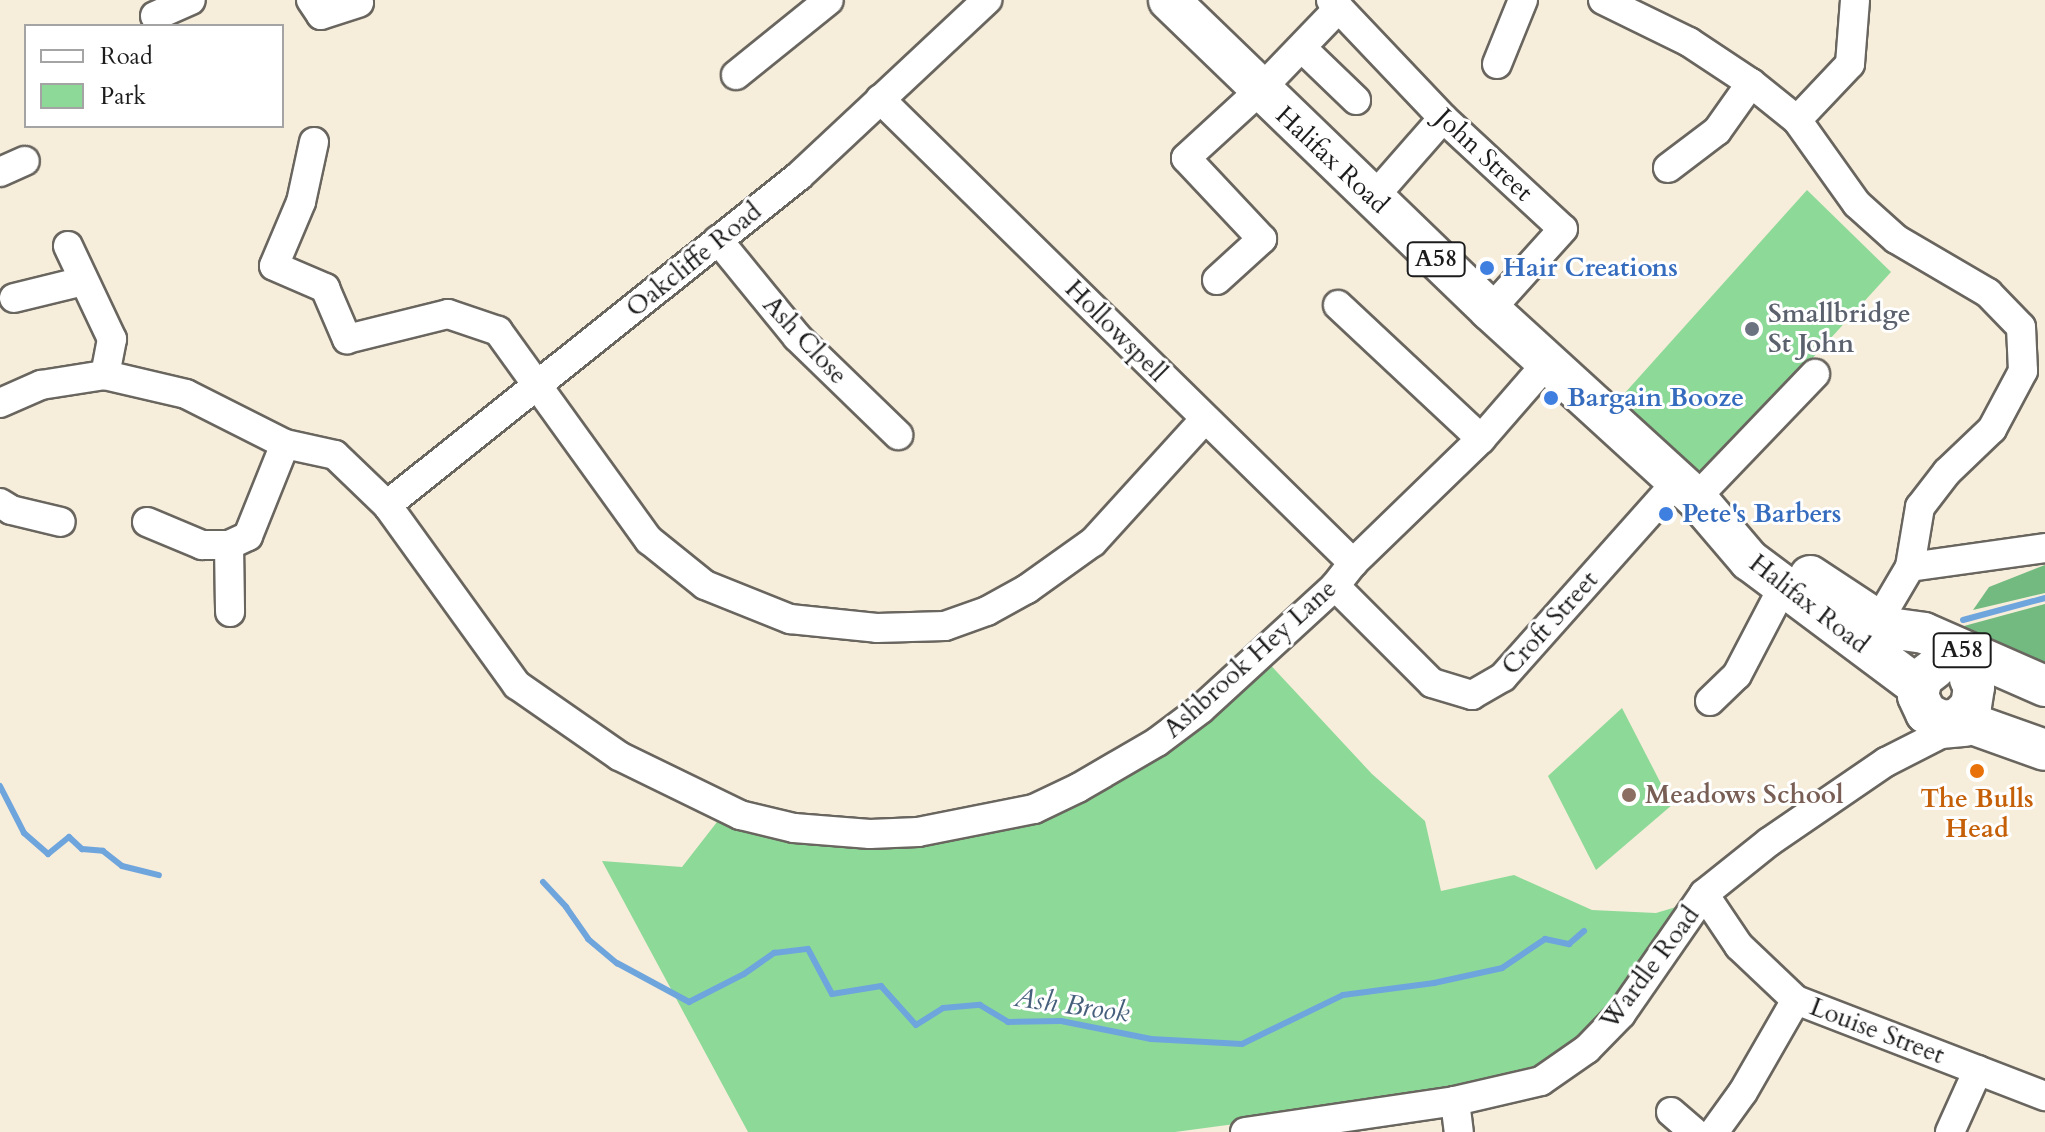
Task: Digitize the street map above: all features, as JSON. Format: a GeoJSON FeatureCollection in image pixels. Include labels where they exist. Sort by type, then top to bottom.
{"type":"FeatureCollection","features":[{"type":"Feature","properties":{"kind":"highway","name":"Halifax Road"},"geometry":{"type":"LineString","coordinates":[[1169,0],[1259,91],[1490,310],[1694,497],[1877,632],[1938,703],[2035,747]]}},
{"type":"Feature","properties":{"kind":"highway","name":"Halifax Road"},"geometry":{"type":"LineString","coordinates":[[1694,497],[1749,560],[1783,587],[1877,632],[1924,633],[2045,686]]}},
{"type":"Feature","properties":{"kind":"highway","name":"A58"},"geometry":{"type":"LineString","coordinates":[[1938,703],[2045,706]]}},
{"type":"Feature","properties":{"kind":"street"},"geometry":{"type":"LineString","coordinates":[[155,16],[191,0]]}},
{"type":"Feature","properties":{"kind":"street"},"geometry":{"type":"LineString","coordinates":[[311,0],[321,15],[359,3]]}},
{"type":"Feature","properties":{"kind":"street"},"geometry":{"type":"LineString","coordinates":[[736,75],[829,0]]}},
{"type":"Feature","properties":{"kind":"street"},"geometry":{"type":"LineString","coordinates":[[1497,64],[1523,0]]}},
{"type":"Feature","properties":{"kind":"street"},"geometry":{"type":"LineString","coordinates":[[1603,0],[1645,8],[1751,83],[1797,120],[1857,204],[1896,239],[1988,293],[2021,327],[2023,371],[1992,429],[1947,472],[1920,507],[1910,567],[1877,632]]}},
{"type":"Feature","properties":{"kind":"street"},"geometry":{"type":"LineString","coordinates":[[1797,120],[1850,64],[1855,0]]}},
{"type":"Feature","properties":{"kind":"street","name":"Oakcliffe Road"},"geometry":{"type":"LineString","coordinates":[[387,505],[799,176],[981,2]]}},
{"type":"Feature","properties":{"kind":"street"},"geometry":{"type":"LineString","coordinates":[[1217,280],[1262,239],[1186,158],[1302,48],[1335,4]]}},
{"type":"Feature","properties":{"kind":"street","name":"John Street"},"geometry":{"type":"LineString","coordinates":[[1335,4],[1443,118],[1563,229],[1490,310]]}},
{"type":"Feature","properties":{"kind":"street"},"geometry":{"type":"LineString","coordinates":[[1302,48],[1356,100]]}},
{"type":"Feature","properties":{"kind":"street"},"geometry":{"type":"LineString","coordinates":[[1668,168],[1717,131],[1751,83]]}},
{"type":"Feature","properties":{"kind":"street","name":"Hollowspell"},"geometry":{"type":"LineString","coordinates":[[880,99],[1353,563]]}},
{"type":"Feature","properties":{"kind":"street"},"geometry":{"type":"LineString","coordinates":[[1373,198],[1443,118]]}},
{"type":"Feature","properties":{"kind":"street"},"geometry":{"type":"LineString","coordinates":[[314,142],[301,202],[274,266],[325,288],[347,339],[448,314],[498,331],[649,540],[705,585],[790,619],[877,628],[945,626],[987,611],[1027,589],[1093,542],[1205,419]]}},
{"type":"Feature","properties":{"kind":"street","name":"Ash Close"},"geometry":{"type":"LineString","coordinates":[[718,240],[797,337],[898,435]]}},
{"type":"Feature","properties":{"kind":"street"},"geometry":{"type":"LineString","coordinates":[[0,403],[41,385],[105,375],[112,339],[68,246]]}},
{"type":"Feature","properties":{"kind":"street"},"geometry":{"type":"LineString","coordinates":[[14,298],[83,281]]}},
{"type":"Feature","properties":{"kind":"street"},"geometry":{"type":"LineString","coordinates":[[1338,305],[1481,439]]}},
{"type":"Feature","properties":{"kind":"street","name":"Ashbrook Hey Lane"},"geometry":{"type":"LineString","coordinates":[[105,375],[186,394],[285,444],[335,455],[387,505],[517,685],[619,756],[740,815],[794,828],[870,834],[918,832],[1034,809],[1118,766],[1201,709],[1335,586],[1353,563],[1481,439],[1547,363]]}},
{"type":"Feature","properties":{"kind":"street","name":"Croft Street"},"geometry":{"type":"LineString","coordinates":[[1335,586],[1432,683],[1472,695],[1503,677],[1694,497],[1815,374]]}},
{"type":"Feature","properties":{"kind":"street"},"geometry":{"type":"LineString","coordinates":[[147,522],[202,545],[229,545],[248,536],[285,444]]}},
{"type":"Feature","properties":{"kind":"street"},"geometry":{"type":"LineString","coordinates":[[0,503],[11,510],[61,522]]}},
{"type":"Feature","properties":{"kind":"street"},"geometry":{"type":"LineString","coordinates":[[229,545],[230,612]]}},
{"type":"Feature","properties":{"kind":"street"},"geometry":{"type":"LineString","coordinates":[[1910,567],[2045,548]]}},
{"type":"Feature","properties":{"kind":"street"},"geometry":{"type":"LineString","coordinates":[[1710,701],[1737,675],[1783,587]]}},
{"type":"Feature","properties":{"kind":"street","name":"Wardle Road"},"geometry":{"type":"LineString","coordinates":[[1245,1132],[1455,1101],[1541,1081],[1587,1049],[1621,1014],[1704,894],[1769,842],[1886,762],[1938,703]]}},
{"type":"Feature","properties":{"kind":"street","name":"Louise Street"},"geometry":{"type":"LineString","coordinates":[[1704,894],[1739,946],[1796,1000],[2045,1096]]}},
{"type":"Feature","properties":{"kind":"street"},"geometry":{"type":"LineString","coordinates":[[1714,1132],[1743,1092],[1796,1000]]}},
{"type":"Feature","properties":{"kind":"street"},"geometry":{"type":"LineString","coordinates":[[1950,1132],[1978,1070]]}},
{"type":"Feature","properties":{"kind":"street"},"geometry":{"type":"LineString","coordinates":[[1455,1101],[1459,1132]]}},
{"type":"Feature","properties":{"kind":"street"},"geometry":{"type":"LineString","coordinates":[[1671,1112],[1694,1132]]}},
{"type":"Feature","properties":{"kind":"green space"},"geometry":{"type":"Polygon","coordinates":[[[1807,190],[1891,272],[1698,484],[1615,404],[1807,190]]]}},
{"type":"Feature","properties":{"kind":"green space"},"geometry":{"type":"Polygon","coordinates":[[[2045,565],[2045,593],[1973,610],[1989,587],[2045,565]]]}},
{"type":"Feature","properties":{"kind":"green space"},"geometry":{"type":"Polygon","coordinates":[[[2045,604],[2045,674],[1976,647],[1964,626],[2045,604]]]}},
{"type":"Feature","properties":{"kind":"green space"},"geometry":{"type":"Polygon","coordinates":[[[1264,658],[1372,774],[1425,821],[1441,891],[1514,875],[1592,910],[1656,913],[1693,902],[1615,1011],[1538,1075],[1453,1095],[1175,1132],[748,1132],[602,861],[682,867],[724,813],[793,833],[1038,813],[1264,658]]]}},
{"type":"Feature","properties":{"kind":"green space"},"geometry":{"type":"Polygon","coordinates":[[[1622,708],[1672,805],[1596,870],[1548,776],[1622,708]]]}},
{"type":"Feature","properties":{"kind":"waterway","name":"Ash Brook"},"geometry":{"type":"LineString","coordinates":[[1963,620],[2045,598]]}},
{"type":"Feature","properties":{"kind":"waterway","name":"Ash Brook"},"geometry":{"type":"LineString","coordinates":[[0,786],[24,833],[48,854],[69,837],[82,849],[103,851],[122,866],[159,875]]}},
{"type":"Feature","properties":{"kind":"waterway","name":"Ash Brook"},"geometry":{"type":"LineString","coordinates":[[543,882],[566,907],[588,939],[617,963],[689,1002],[744,974],[774,953],[808,949],[832,994],[881,986],[916,1025],[943,1008],[980,1005],[1008,1022],[1061,1021],[1151,1039],[1242,1044],[1343,995],[1434,983],[1502,968],[1545,939],[1569,944],[1584,931]]}},
{"type":"Feature","properties":{"kind":"place","name":"Hair Creations"},"geometry":{"type":"Point","coordinates":[1487,268]}},
{"type":"Feature","properties":{"kind":"place","name":"Smallbridge St John"},"geometry":{"type":"Point","coordinates":[1752,329]}},
{"type":"Feature","properties":{"kind":"place","name":"Bargain Booze"},"geometry":{"type":"Point","coordinates":[1551,398]}},
{"type":"Feature","properties":{"kind":"place","name":"Pete's Barbers"},"geometry":{"type":"Point","coordinates":[1666,514]}},
{"type":"Feature","properties":{"kind":"place","name":"The Bulls Head"},"geometry":{"type":"Point","coordinates":[1977,771]}},
{"type":"Feature","properties":{"kind":"place","name":"Meadows School"},"geometry":{"type":"Point","coordinates":[1629,795]}}]}
